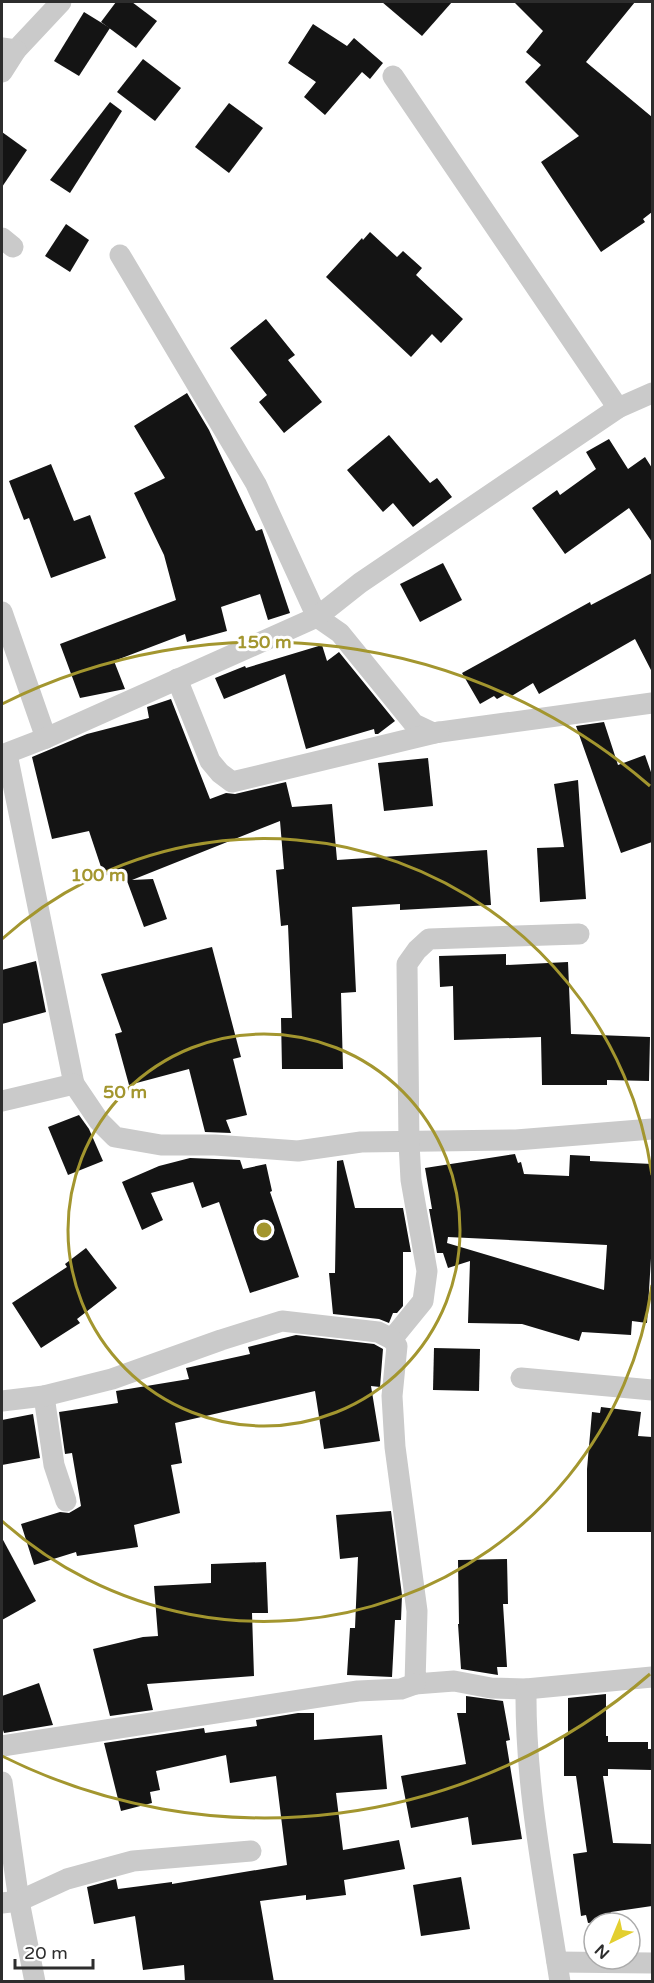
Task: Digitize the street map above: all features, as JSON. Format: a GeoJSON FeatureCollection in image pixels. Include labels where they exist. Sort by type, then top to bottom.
{"type":"FeatureCollection","features":[{"type":"Feature","properties":{"kind":"street"},"geometry":{"type":"LineString","coordinates":[[2,72],[9,49],[61,2]]}},
{"type":"Feature","properties":{"kind":"street"},"geometry":{"type":"LineString","coordinates":[[393,76],[618,408]]}},
{"type":"Feature","properties":{"kind":"street"},"geometry":{"type":"LineString","coordinates":[[120,255],[256,484],[317,617],[340,633],[414,723],[433,733],[652,703]]}},
{"type":"Feature","properties":{"kind":"street"},"geometry":{"type":"LineString","coordinates":[[652,393],[618,408],[360,583],[317,617],[46,738],[4,754],[74,1084],[99,1121],[115,1137],[161,1145],[215,1145],[298,1151],[362,1142],[516,1140],[652,1129]]}},
{"type":"Feature","properties":{"kind":"street"},"geometry":{"type":"LineString","coordinates":[[2,612],[46,738]]}},
{"type":"Feature","properties":{"kind":"street"},"geometry":{"type":"LineString","coordinates":[[177,679],[210,761],[232,782],[439,732]]}},
{"type":"Feature","properties":{"kind":"street"},"geometry":{"type":"LineString","coordinates":[[392,1339],[423,1301],[427,1271],[411,1180],[407,964],[429,939],[579,934]]}},
{"type":"Feature","properties":{"kind":"street"},"geometry":{"type":"LineString","coordinates":[[2,1101],[74,1084]]}},
{"type":"Feature","properties":{"kind":"street"},"geometry":{"type":"LineString","coordinates":[[2,1401],[44,1396],[112,1379],[282,1321],[378,1332],[392,1339],[397,1346],[393,1396],[395,1447],[417,1611],[415,1684]]}},
{"type":"Feature","properties":{"kind":"street"},"geometry":{"type":"LineString","coordinates":[[520,1378],[652,1390]]}},
{"type":"Feature","properties":{"kind":"street"},"geometry":{"type":"LineString","coordinates":[[44,1396],[54,1465],[66,1501]]}},
{"type":"Feature","properties":{"kind":"street"},"geometry":{"type":"LineString","coordinates":[[2,1746],[358,1691],[401,1689],[415,1684],[454,1682],[491,1688],[526,1689],[652,1677]]}},
{"type":"Feature","properties":{"kind":"street"},"geometry":{"type":"LineString","coordinates":[[526,1689],[525,1738],[542,1878],[558,1972],[652,1963]]}},
{"type":"Feature","properties":{"kind":"street"},"geometry":{"type":"LineString","coordinates":[[2,1782],[10,1902],[35,1982]]}},
{"type":"Feature","properties":{"kind":"street"},"geometry":{"type":"LineString","coordinates":[[10,1902],[67,1879],[133,1861],[251,1851]]}},
{"type":"Feature","properties":{"kind":"building"},"geometry":{"type":"Polygon","coordinates":[[[116,2],[132,2],[157,21],[136,48],[101,22],[116,2]]]}},
{"type":"Feature","properties":{"kind":"building"},"geometry":{"type":"Polygon","coordinates":[[[382,2],[452,2],[422,36],[382,2]]]}},
{"type":"Feature","properties":{"kind":"building"},"geometry":{"type":"Polygon","coordinates":[[[514,2],[635,2],[586,62],[652,117],[652,212],[643,219],[645,222],[601,252],[541,162],[579,136],[525,82],[541,65],[526,52],[543,31],[514,2]]]}},
{"type":"Feature","properties":{"kind":"building"},"geometry":{"type":"Polygon","coordinates":[[[84,12],[110,28],[79,76],[54,61],[84,12]]]}},
{"type":"Feature","properties":{"kind":"building"},"geometry":{"type":"Polygon","coordinates":[[[313,24],[347,46],[354,38],[383,63],[370,79],[362,72],[325,115],[304,97],[316,82],[288,63],[313,24]]]}},
{"type":"Feature","properties":{"kind":"building"},"geometry":{"type":"Polygon","coordinates":[[[143,59],[181,88],[155,121],[117,92],[143,59]]]}},
{"type":"Feature","properties":{"kind":"building"},"geometry":{"type":"Polygon","coordinates":[[[110,102],[122,111],[70,193],[50,180],[110,102]]]}},
{"type":"Feature","properties":{"kind":"building"},"geometry":{"type":"Polygon","coordinates":[[[229,103],[263,128],[229,173],[195,147],[229,103]]]}},
{"type":"Feature","properties":{"kind":"building"},"geometry":{"type":"Polygon","coordinates":[[[2,132],[27,150],[2,187],[2,132]]]}},
{"type":"Feature","properties":{"kind":"building"},"geometry":{"type":"Polygon","coordinates":[[[66,224],[89,240],[70,272],[45,256],[66,224]]]}},
{"type":"Feature","properties":{"kind":"building"},"geometry":{"type":"Polygon","coordinates":[[[370,232],[397,257],[403,251],[422,268],[416,275],[463,319],[441,343],[432,334],[411,357],[326,277],[370,232]]]}},
{"type":"Feature","properties":{"kind":"building"},"geometry":{"type":"Polygon","coordinates":[[[266,319],[295,355],[288,360],[322,402],[284,433],[259,402],[267,395],[230,348],[266,319]]]}},
{"type":"Feature","properties":{"kind":"building"},"geometry":{"type":"Polygon","coordinates":[[[187,393],[209,430],[256,531],[262,529],[290,613],[268,620],[260,594],[221,607],[227,631],[187,642],[185,634],[114,661],[125,689],[80,698],[60,644],[176,600],[164,555],[134,493],[165,478],[134,426],[187,393]]]}},
{"type":"Feature","properties":{"kind":"building"},"geometry":{"type":"Polygon","coordinates":[[[389,435],[430,483],[437,478],[452,497],[413,527],[393,503],[383,512],[347,470],[389,435]]]}},
{"type":"Feature","properties":{"kind":"building"},"geometry":{"type":"Polygon","coordinates":[[[609,439],[628,469],[645,457],[652,468],[652,542],[629,508],[565,554],[532,508],[557,490],[560,495],[596,469],[586,452],[609,439]]]}},
{"type":"Feature","properties":{"kind":"building"},"geometry":{"type":"Polygon","coordinates":[[[51,464],[74,521],[90,515],[106,558],[51,578],[29,518],[24,520],[9,481],[51,464]]]}},
{"type":"Feature","properties":{"kind":"building"},"geometry":{"type":"Polygon","coordinates":[[[443,563],[462,600],[420,622],[400,584],[443,563]]]}},
{"type":"Feature","properties":{"kind":"building"},"geometry":{"type":"Polygon","coordinates":[[[652,573],[652,672],[635,639],[539,694],[533,683],[510,697],[508,693],[497,699],[494,696],[480,704],[462,673],[590,602],[591,605],[652,573]]]}},
{"type":"Feature","properties":{"kind":"building"},"geometry":{"type":"Polygon","coordinates":[[[322,645],[327,661],[339,652],[395,721],[378,734],[375,734],[374,729],[306,749],[285,674],[224,699],[215,678],[245,666],[246,668],[322,645]]]}},
{"type":"Feature","properties":{"kind":"building"},"geometry":{"type":"Polygon","coordinates":[[[171,699],[210,799],[226,793],[235,794],[286,782],[292,807],[332,804],[337,860],[487,850],[491,905],[400,910],[400,904],[352,907],[356,992],[341,993],[343,1069],[282,1069],[281,1018],[292,1018],[288,925],[281,926],[276,870],[284,869],[280,821],[132,880],[153,879],[167,919],[144,927],[123,870],[104,876],[89,831],[52,839],[32,757],[87,734],[149,718],[147,707],[171,699]]]}},
{"type":"Feature","properties":{"kind":"building"},"geometry":{"type":"Polygon","coordinates":[[[604,722],[618,765],[645,755],[652,775],[652,842],[621,853],[576,726],[604,722]]]}},
{"type":"Feature","properties":{"kind":"building"},"geometry":{"type":"Polygon","coordinates":[[[428,758],[433,806],[384,811],[378,763],[428,758]]]}},
{"type":"Feature","properties":{"kind":"building"},"geometry":{"type":"Polygon","coordinates":[[[578,780],[586,899],[540,902],[537,848],[564,847],[554,784],[578,780]]]}},
{"type":"Feature","properties":{"kind":"building"},"geometry":{"type":"Polygon","coordinates":[[[212,947],[241,1057],[233,1059],[247,1115],[226,1120],[231,1133],[205,1132],[189,1069],[129,1085],[115,1034],[122,1032],[101,974],[212,947]]]}},
{"type":"Feature","properties":{"kind":"building"},"geometry":{"type":"Polygon","coordinates":[[[506,954],[506,965],[568,962],[571,1034],[650,1037],[649,1081],[607,1080],[607,1085],[542,1085],[541,1037],[454,1040],[453,986],[440,987],[439,956],[506,954]]]}},
{"type":"Feature","properties":{"kind":"building"},"geometry":{"type":"Polygon","coordinates":[[[36,961],[46,1012],[2,1024],[2,970],[36,961]]]}},
{"type":"Feature","properties":{"kind":"building"},"geometry":{"type":"Polygon","coordinates":[[[79,1115],[89,1129],[103,1161],[68,1175],[48,1127],[79,1115]]]}},
{"type":"Feature","properties":{"kind":"building"},"geometry":{"type":"Polygon","coordinates":[[[515,1154],[518,1163],[521,1162],[524,1174],[569,1176],[570,1155],[590,1156],[590,1161],[652,1164],[652,1242],[647,1323],[632,1321],[631,1335],[582,1332],[579,1341],[522,1324],[468,1323],[470,1261],[448,1268],[443,1253],[437,1253],[425,1168],[515,1154]],[[448,1237],[447,1243],[604,1290],[607,1245],[448,1237]]]}},
{"type":"Feature","properties":{"kind":"building"},"geometry":{"type":"Polygon","coordinates":[[[190,1158],[240,1160],[243,1169],[266,1164],[272,1191],[270,1192],[299,1277],[250,1293],[219,1202],[202,1208],[193,1182],[151,1193],[163,1220],[142,1230],[122,1182],[159,1166],[190,1158]]]}},
{"type":"Feature","properties":{"kind":"building"},"geometry":{"type":"Polygon","coordinates":[[[343,1160],[355,1208],[403,1208],[411,1252],[403,1252],[403,1306],[397,1313],[393,1313],[389,1323],[379,1319],[333,1314],[329,1273],[335,1273],[337,1161],[343,1160]]]}},
{"type":"Feature","properties":{"kind":"building"},"geometry":{"type":"Polygon","coordinates":[[[86,1248],[117,1288],[77,1319],[80,1323],[41,1348],[12,1303],[67,1267],[65,1264],[86,1248]]]}},
{"type":"Feature","properties":{"kind":"building"},"geometry":{"type":"Polygon","coordinates":[[[296,1335],[374,1344],[383,1349],[380,1387],[371,1386],[380,1441],[324,1449],[315,1391],[175,1423],[182,1463],[171,1465],[180,1513],[134,1525],[138,1547],[77,1556],[76,1552],[34,1565],[21,1524],[60,1512],[69,1513],[81,1506],[72,1453],[65,1454],[59,1412],[118,1403],[116,1391],[189,1379],[186,1368],[250,1354],[248,1347],[296,1335]]]}},
{"type":"Feature","properties":{"kind":"building"},"geometry":{"type":"Polygon","coordinates":[[[434,1348],[480,1349],[479,1391],[433,1390],[434,1348]]]}},
{"type":"Feature","properties":{"kind":"building"},"geometry":{"type":"Polygon","coordinates":[[[601,1407],[641,1412],[638,1436],[652,1437],[652,1532],[587,1532],[587,1469],[592,1412],[600,1413],[601,1407]]]}},
{"type":"Feature","properties":{"kind":"building"},"geometry":{"type":"Polygon","coordinates":[[[33,1414],[40,1458],[2,1465],[2,1420],[33,1414]]]}},
{"type":"Feature","properties":{"kind":"building"},"geometry":{"type":"Polygon","coordinates":[[[391,1511],[402,1595],[401,1620],[395,1620],[392,1677],[347,1675],[350,1628],[355,1628],[358,1557],[340,1559],[336,1515],[391,1511]]]}},
{"type":"Feature","properties":{"kind":"building"},"geometry":{"type":"Polygon","coordinates":[[[2,1538],[36,1601],[2,1620],[2,1538]]]}},
{"type":"Feature","properties":{"kind":"building"},"geometry":{"type":"Polygon","coordinates":[[[507,1559],[508,1604],[503,1604],[507,1667],[497,1667],[498,1675],[461,1669],[458,1560],[507,1559]]]}},
{"type":"Feature","properties":{"kind":"building"},"geometry":{"type":"Polygon","coordinates":[[[266,1562],[268,1613],[252,1613],[254,1676],[147,1684],[153,1710],[110,1716],[93,1649],[143,1637],[158,1636],[154,1586],[211,1583],[211,1564],[266,1562]]]}},
{"type":"Feature","properties":{"kind":"building"},"geometry":{"type":"Polygon","coordinates":[[[39,1683],[53,1725],[4,1733],[2,1696],[39,1683]]]}},
{"type":"Feature","properties":{"kind":"building"},"geometry":{"type":"Polygon","coordinates":[[[606,1694],[608,1742],[648,1742],[648,1749],[652,1749],[652,1770],[608,1769],[608,1776],[603,1776],[613,1843],[652,1844],[652,1906],[618,1911],[582,1911],[581,1916],[573,1854],[587,1852],[576,1776],[564,1776],[564,1735],[568,1735],[568,1698],[606,1694]]]}},
{"type":"Feature","properties":{"kind":"building"},"geometry":{"type":"Polygon","coordinates":[[[466,1696],[503,1701],[510,1740],[506,1741],[522,1839],[472,1845],[468,1817],[411,1828],[401,1776],[466,1764],[457,1713],[466,1713],[466,1696]]]}},
{"type":"Feature","properties":{"kind":"building"},"geometry":{"type":"Polygon","coordinates":[[[298,1713],[314,1713],[314,1740],[382,1735],[387,1789],[336,1793],[343,1850],[399,1840],[405,1869],[344,1880],[346,1895],[306,1900],[306,1895],[260,1901],[274,1982],[185,1982],[184,1965],[143,1970],[135,1916],[94,1924],[87,1887],[116,1879],[118,1889],[172,1882],[172,1884],[287,1865],[276,1776],[230,1783],[226,1755],[156,1771],[160,1790],[150,1792],[152,1803],[121,1811],[104,1743],[204,1728],[205,1733],[257,1726],[256,1720],[298,1713]]]}},
{"type":"Feature","properties":{"kind":"building"},"geometry":{"type":"Polygon","coordinates":[[[461,1877],[470,1929],[421,1936],[413,1885],[461,1877]]]}}]}
